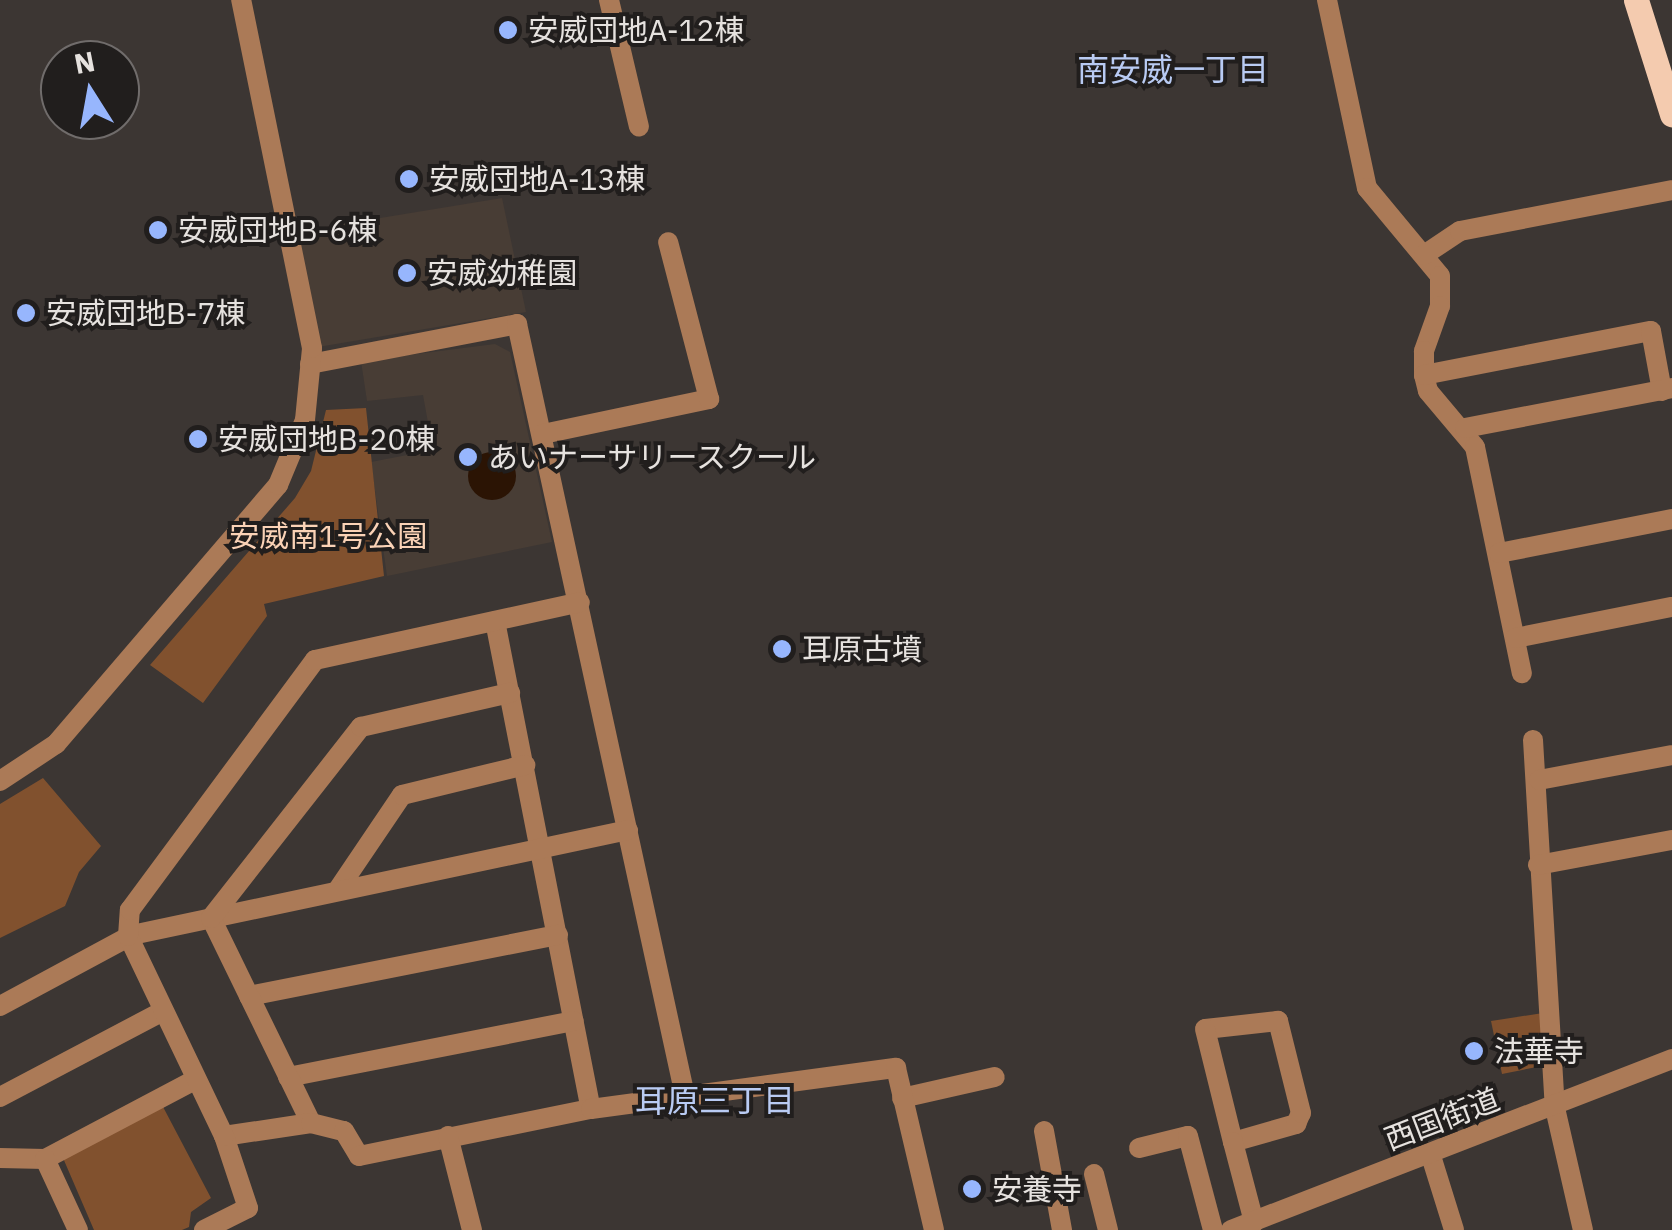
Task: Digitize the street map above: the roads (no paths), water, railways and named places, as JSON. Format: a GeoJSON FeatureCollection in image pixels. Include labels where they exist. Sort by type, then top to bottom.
{"type":"FeatureCollection","features":[{"type":"Feature","properties":{"kind":"main road"},"geometry":{"type":"LineString","coordinates":[[1636,0],[1672,114]]}},
{"type":"Feature","properties":{"kind":"street"},"geometry":{"type":"LineString","coordinates":[[0,781],[56,744],[278,485],[305,420],[310,364],[242,0]]}},
{"type":"Feature","properties":{"kind":"street"},"geometry":{"type":"LineString","coordinates":[[609,0],[639,127]]}},
{"type":"Feature","properties":{"kind":"street"},"geometry":{"type":"LineString","coordinates":[[1326,0],[1366,188],[1424,255],[1442,287],[1424,352],[1424,375],[1428,391],[1465,428],[1483,471],[1522,672]]}},
{"type":"Feature","properties":{"kind":"street"},"geometry":{"type":"LineString","coordinates":[[1424,255],[1460,231],[1672,190]]}},
{"type":"Feature","properties":{"kind":"street"},"geometry":{"type":"LineString","coordinates":[[543,434],[709,399],[668,242]]}},
{"type":"Feature","properties":{"kind":"street"},"geometry":{"type":"LineString","coordinates":[[310,364],[517,324],[684,1096]]}},
{"type":"Feature","properties":{"kind":"street"},"geometry":{"type":"LineString","coordinates":[[1424,375],[1651,330],[1667,389],[1465,428]]}},
{"type":"Feature","properties":{"kind":"street"},"geometry":{"type":"LineString","coordinates":[[1499,553],[1672,519]]}},
{"type":"Feature","properties":{"kind":"street"},"geometry":{"type":"LineString","coordinates":[[204,1230],[248,1208],[224,1136],[161,1012],[128,936],[130,910],[315,660],[580,602]]}},
{"type":"Feature","properties":{"kind":"street"},"geometry":{"type":"LineString","coordinates":[[1515,638],[1672,607]]}},
{"type":"Feature","properties":{"kind":"street"},"geometry":{"type":"LineString","coordinates":[[495,620],[591,1109]]}},
{"type":"Feature","properties":{"kind":"street"},"geometry":{"type":"LineString","coordinates":[[211,918],[361,727],[510,693]]}},
{"type":"Feature","properties":{"kind":"street"},"geometry":{"type":"LineString","coordinates":[[1533,740],[1555,1108],[1583,1230]]}},
{"type":"Feature","properties":{"kind":"street"},"geometry":{"type":"LineString","coordinates":[[1538,780],[1672,755]]}},
{"type":"Feature","properties":{"kind":"street"},"geometry":{"type":"LineString","coordinates":[[337,892],[402,795],[525,764]]}},
{"type":"Feature","properties":{"kind":"street"},"geometry":{"type":"LineString","coordinates":[[0,1006],[128,936],[628,830]]}},
{"type":"Feature","properties":{"kind":"street"},"geometry":{"type":"LineString","coordinates":[[1538,864],[1672,840]]}},
{"type":"Feature","properties":{"kind":"street"},"geometry":{"type":"LineString","coordinates":[[211,918],[311,1124]]}},
{"type":"Feature","properties":{"kind":"street"},"geometry":{"type":"LineString","coordinates":[[249,996],[558,936]]}},
{"type":"Feature","properties":{"kind":"street"},"geometry":{"type":"LineString","coordinates":[[0,1097],[161,1012]]}},
{"type":"Feature","properties":{"kind":"street"},"geometry":{"type":"LineString","coordinates":[[288,1077],[574,1020]]}},
{"type":"Feature","properties":{"kind":"street"},"geometry":{"type":"LineString","coordinates":[[1233,1142],[1296,1124],[1301,1113],[1278,1021],[1204,1029],[1233,1142],[1254,1222]]}},
{"type":"Feature","properties":{"kind":"street","name":"西国街道"},"geometry":{"type":"LineString","coordinates":[[1231,1230],[1555,1108],[1672,1059]]}},
{"type":"Feature","properties":{"kind":"street"},"geometry":{"type":"LineString","coordinates":[[224,1136],[311,1124],[344,1131],[359,1156],[591,1109],[896,1068],[934,1230]]}},
{"type":"Feature","properties":{"kind":"street"},"geometry":{"type":"LineString","coordinates":[[902,1098],[995,1077]]}},
{"type":"Feature","properties":{"kind":"street"},"geometry":{"type":"LineString","coordinates":[[0,1158],[44,1159],[195,1080]]}},
{"type":"Feature","properties":{"kind":"street"},"geometry":{"type":"LineString","coordinates":[[1044,1131],[1062,1230]]}},
{"type":"Feature","properties":{"kind":"street"},"geometry":{"type":"LineString","coordinates":[[448,1136],[472,1230]]}},
{"type":"Feature","properties":{"kind":"street"},"geometry":{"type":"LineString","coordinates":[[1139,1148],[1188,1136],[1213,1230]]}},
{"type":"Feature","properties":{"kind":"street"},"geometry":{"type":"LineString","coordinates":[[1431,1156],[1454,1230]]}},
{"type":"Feature","properties":{"kind":"street"},"geometry":{"type":"LineString","coordinates":[[44,1159],[78,1230]]}},
{"type":"Feature","properties":{"kind":"street"},"geometry":{"type":"LineString","coordinates":[[1094,1174],[1108,1230]]}},
{"type":"Feature","properties":{"kind":"place","name":"安威団地A-12棟"},"geometry":{"type":"Point","coordinates":[508,30]}},
{"type":"Feature","properties":{"kind":"place","name":"安威団地A-13棟"},"geometry":{"type":"Point","coordinates":[409,179]}},
{"type":"Feature","properties":{"kind":"place","name":"安威団地B-6棟"},"geometry":{"type":"Point","coordinates":[158,230]}},
{"type":"Feature","properties":{"kind":"place","name":"安威幼稚園"},"geometry":{"type":"Point","coordinates":[407,273]}},
{"type":"Feature","properties":{"kind":"place","name":"安威団地B-7棟"},"geometry":{"type":"Point","coordinates":[26,313]}},
{"type":"Feature","properties":{"kind":"place","name":"安威団地B-20棟"},"geometry":{"type":"Point","coordinates":[198,439]}},
{"type":"Feature","properties":{"kind":"place","name":"あいナーサリースクール"},"geometry":{"type":"Point","coordinates":[468,457]}},
{"type":"Feature","properties":{"kind":"place","name":"耳原古墳"},"geometry":{"type":"Point","coordinates":[782,649]}},
{"type":"Feature","properties":{"kind":"place","name":"法華寺"},"geometry":{"type":"Point","coordinates":[1474,1051]}},
{"type":"Feature","properties":{"kind":"place","name":"安養寺"},"geometry":{"type":"Point","coordinates":[972,1189]}},
{"type":"Feature","properties":{"kind":"district","name":"南安威一丁目"},"geometry":{"type":"Point","coordinates":[1173,69]}},
{"type":"Feature","properties":{"kind":"district","name":"耳原三丁目"},"geometry":{"type":"Point","coordinates":[715,1100]}},
{"type":"Feature","properties":{"kind":"park label","name":"安威南1号公園"},"geometry":{"type":"Point","coordinates":[328,536]}}]}
